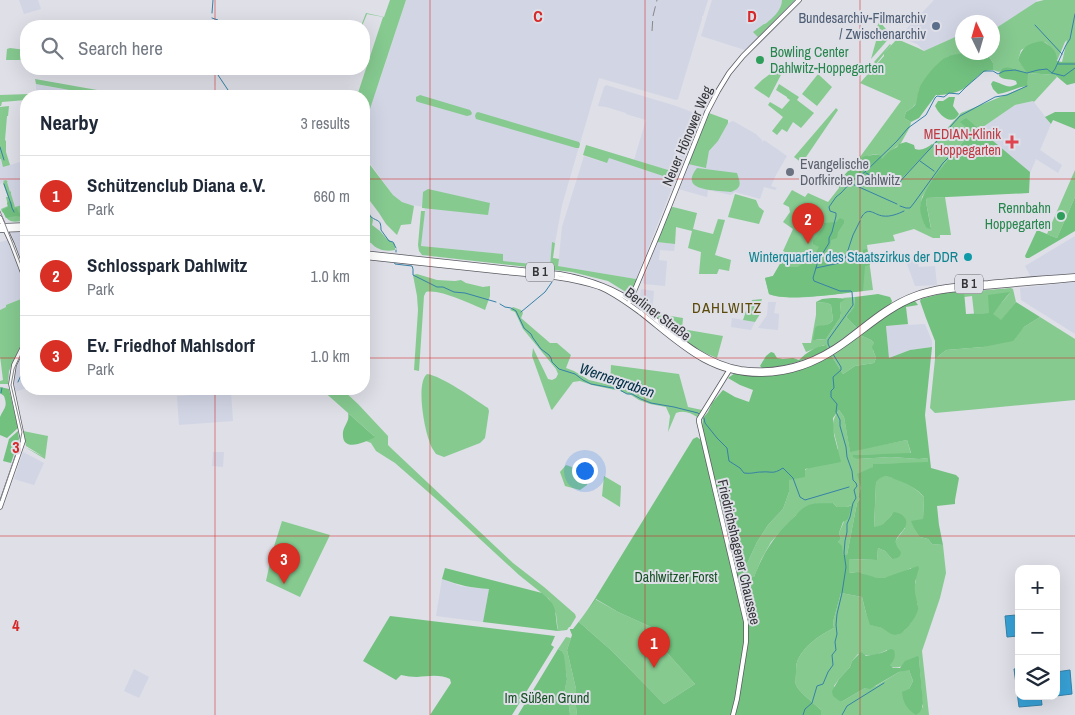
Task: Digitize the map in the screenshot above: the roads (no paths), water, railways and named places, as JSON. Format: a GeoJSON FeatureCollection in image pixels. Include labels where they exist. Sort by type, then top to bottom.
{"type":"FeatureCollection","features":[{"type":"Feature","properties":{"kind":"main road","name":"Neuer Hönower Weg"},"geometry":{"type":"LineString","coordinates":[[629,302],[706,114],[728,73],[799,0]]}},
{"type":"Feature","properties":{"kind":"main road"},"geometry":{"type":"LineString","coordinates":[[0,218],[2,228],[12,244],[20,265]]}},
{"type":"Feature","properties":{"kind":"main road"},"geometry":{"type":"LineString","coordinates":[[2,228],[20,225]]}},
{"type":"Feature","properties":{"kind":"main road"},"geometry":{"type":"LineString","coordinates":[[2,228],[20,229]]}},
{"type":"Feature","properties":{"kind":"main road","name":"Berliner Straße"},"geometry":{"type":"LineString","coordinates":[[370,254],[573,276],[602,284],[692,349],[731,368],[761,370],[779,369],[801,364],[826,354],[838,347],[888,308],[916,296],[946,287],[1075,278]]}},
{"type":"Feature","properties":{"kind":"main road","name":"Berliner Straße"},"geometry":{"type":"LineString","coordinates":[[370,258],[573,280],[601,288],[629,302]]}},
{"type":"Feature","properties":{"kind":"main road"},"geometry":{"type":"LineString","coordinates":[[0,506],[22,444],[22,436],[10,384],[14,365],[20,353]]}},
{"type":"Feature","properties":{"kind":"main road","name":"Friedrichshagener Chaussee"},"geometry":{"type":"LineString","coordinates":[[731,368],[699,420],[699,425],[746,622],[746,642],[733,715]]}},
{"type":"Feature","properties":{"kind":"water"},"geometry":{"type":"Polygon","coordinates":[[[1015,615],[1015,636],[1007,637],[1005,616],[1015,615]]]}},
{"type":"Feature","properties":{"kind":"water"},"geometry":{"type":"Polygon","coordinates":[[[1070,670],[1072,694],[1060,696],[1060,671],[1070,670]]]}},
{"type":"Feature","properties":{"kind":"water"},"geometry":{"type":"Polygon","coordinates":[[[1018,700],[1041,700],[1042,705],[1019,707],[1018,700]]]}},
{"type":"Feature","properties":{"kind":"waterway","name":"Wernergraben"},"geometry":{"type":"LineString","coordinates":[[212,13],[213,0]]}},
{"type":"Feature","properties":{"kind":"waterway"},"geometry":{"type":"LineString","coordinates":[[1052,73],[1070,39],[1075,14]]}},
{"type":"Feature","properties":{"kind":"waterway","name":"Wernergraben"},"geometry":{"type":"LineString","coordinates":[[212,18],[218,20]]}},
{"type":"Feature","properties":{"kind":"waterway"},"geometry":{"type":"LineString","coordinates":[[1035,25],[1062,54]]}},
{"type":"Feature","properties":{"kind":"waterway"},"geometry":{"type":"LineString","coordinates":[[1058,64],[1075,64]]}},
{"type":"Feature","properties":{"kind":"waterway"},"geometry":{"type":"LineString","coordinates":[[830,348],[828,340],[853,305],[851,291],[840,291],[814,281],[813,278],[818,261],[829,243],[836,216],[836,213],[830,211],[829,207],[836,197],[853,180],[865,172],[908,128],[926,115],[937,96],[944,97],[949,93],[959,94],[984,71],[993,71],[998,74],[1004,71],[1015,70],[1027,73],[1047,69],[1052,73],[1064,76],[1075,68]]}},
{"type":"Feature","properties":{"kind":"waterway","name":"Wernergraben"},"geometry":{"type":"LineString","coordinates":[[218,75],[228,90]]}},
{"type":"Feature","properties":{"kind":"waterway"},"geometry":{"type":"LineString","coordinates":[[866,173],[895,187],[960,116],[995,97],[1007,95],[1027,86]]}},
{"type":"Feature","properties":{"kind":"waterway"},"geometry":{"type":"LineString","coordinates":[[0,147],[4,160]]}},
{"type":"Feature","properties":{"kind":"waterway"},"geometry":{"type":"LineString","coordinates":[[900,206],[910,208],[943,163],[953,153]]}},
{"type":"Feature","properties":{"kind":"waterway"},"geometry":{"type":"LineString","coordinates":[[920,161],[934,171]]}},
{"type":"Feature","properties":{"kind":"waterway"},"geometry":{"type":"LineString","coordinates":[[850,183],[897,204]]}},
{"type":"Feature","properties":{"kind":"waterway"},"geometry":{"type":"LineString","coordinates":[[4,184],[14,212]]}},
{"type":"Feature","properties":{"kind":"waterway"},"geometry":{"type":"LineString","coordinates":[[861,218],[869,211],[886,216],[904,211]]}},
{"type":"Feature","properties":{"kind":"waterway","name":"Wernergraben"},"geometry":{"type":"LineString","coordinates":[[370,215],[380,222],[381,230],[389,241],[393,242],[396,248]]}},
{"type":"Feature","properties":{"kind":"waterway"},"geometry":{"type":"LineString","coordinates":[[816,268],[844,262],[860,221]]}},
{"type":"Feature","properties":{"kind":"waterway","name":"Wernergraben"},"geometry":{"type":"LineString","coordinates":[[394,262],[395,264],[412,266],[413,275],[437,287],[496,302]]}},
{"type":"Feature","properties":{"kind":"waterway"},"geometry":{"type":"LineString","coordinates":[[521,312],[545,292],[552,282]]}},
{"type":"Feature","properties":{"kind":"waterway","name":"Wernergraben"},"geometry":{"type":"LineString","coordinates":[[500,304],[516,311],[524,328],[559,369],[575,374],[591,384],[618,389],[651,403],[674,407],[700,415]]}},
{"type":"Feature","properties":{"kind":"waterway"},"geometry":{"type":"LineString","coordinates":[[803,715],[805,709],[812,703],[817,686],[823,684],[833,665],[832,655],[836,650],[837,614],[846,567],[844,553],[847,524],[856,498],[854,490],[857,486],[853,480],[840,420],[836,412],[837,404],[831,397],[831,391],[834,388],[833,377],[841,370],[833,354]]}},
{"type":"Feature","properties":{"kind":"waterway"},"geometry":{"type":"LineString","coordinates":[[18,382],[20,378]]}},
{"type":"Feature","properties":{"kind":"waterway"},"geometry":{"type":"LineString","coordinates":[[1,393],[2,388]]}},
{"type":"Feature","properties":{"kind":"waterway","name":"Wernergraben"},"geometry":{"type":"LineString","coordinates":[[704,418],[705,423],[727,448],[729,461],[744,473],[774,472],[783,468],[793,478],[800,497],[805,500],[849,487]]}},
{"type":"Feature","properties":{"kind":"waterway"},"geometry":{"type":"LineString","coordinates":[[842,715],[847,706],[884,683]]}},
{"type":"Feature","properties":{"kind":"tram line"},"geometry":{"type":"LineString","coordinates":[[0,211],[20,263]]}},
{"type":"Feature","properties":{"kind":"tram line"},"geometry":{"type":"LineString","coordinates":[[0,501],[22,432],[11,385],[14,369],[20,356]]}},
{"type":"Feature","properties":{"kind":"railway"},"geometry":{"type":"LineString","coordinates":[[652,31],[657,0]]}},
{"type":"Feature","properties":{"kind":"place","name":"Bundesarchiv-Filmarchiv / Zwischenarchiv"},"geometry":{"type":"Point","coordinates":[936,26]}},
{"type":"Feature","properties":{"kind":"place","name":"Bowling Center Dahlwitz-Hoppegarten"},"geometry":{"type":"Point","coordinates":[760,60]}},
{"type":"Feature","properties":{"kind":"place","name":"MEDIAN-Klinik Hoppegarten"},"geometry":{"type":"Point","coordinates":[1012,142]}},
{"type":"Feature","properties":{"kind":"place","name":"Evangelische Dorfkirche Dahlwitz"},"geometry":{"type":"Point","coordinates":[790,172]}},
{"type":"Feature","properties":{"kind":"place","name":"Rennbahn Hoppegarten"},"geometry":{"type":"Point","coordinates":[1061,216]}},
{"type":"Feature","properties":{"kind":"place","name":"Schlosspark Dahlwitz"},"geometry":{"type":"Point","coordinates":[808,244]}},
{"type":"Feature","properties":{"kind":"place","name":"Winterquartier des Staatszirkus der DDR"},"geometry":{"type":"Point","coordinates":[968,257]}},
{"type":"Feature","properties":{"kind":"place","name":"Ev. Friedhof Mahlsdorf"},"geometry":{"type":"Point","coordinates":[284,584]}},
{"type":"Feature","properties":{"kind":"place","name":"Schützenclub Diana e.V."},"geometry":{"type":"Point","coordinates":[654,668]}},
{"type":"Feature","properties":{"kind":"district","name":"DAHLWITZ"},"geometry":{"type":"Point","coordinates":[727,307]}},
{"type":"Feature","properties":{"kind":"park label","name":"Dahlwitzer Forst"},"geometry":{"type":"Point","coordinates":[676,577]}},
{"type":"Feature","properties":{"kind":"park label","name":"Im Süßen Grund"},"geometry":{"type":"Point","coordinates":[547,698]}}]}
